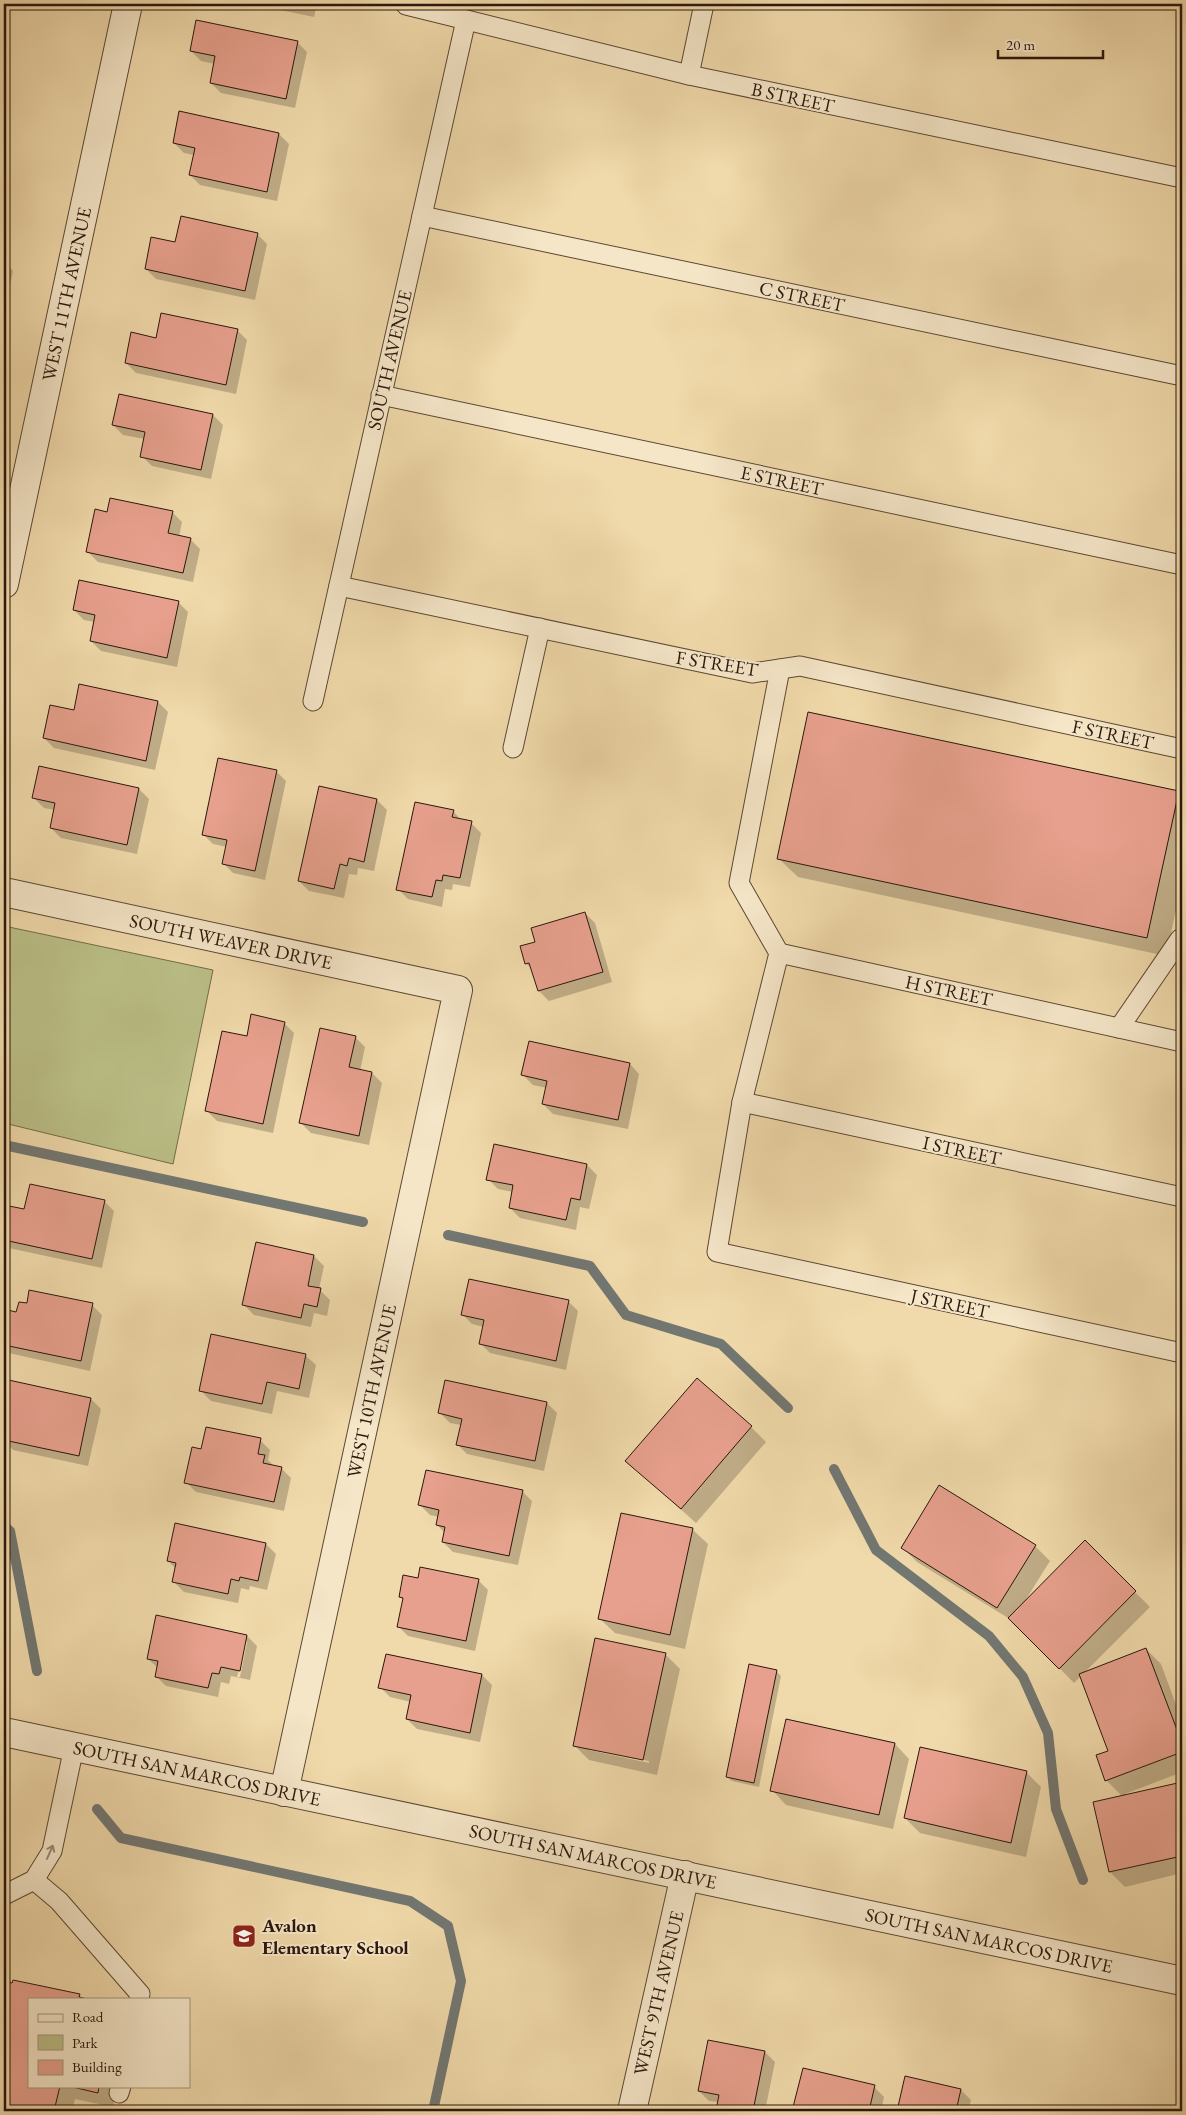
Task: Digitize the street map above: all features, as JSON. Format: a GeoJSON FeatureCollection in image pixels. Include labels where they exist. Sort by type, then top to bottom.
{"type":"FeatureCollection","features":[{"type":"Feature","properties":{"kind":"street","name":"WEST 11TH AVENUE"},"geometry":{"type":"LineString","coordinates":[[4,584],[128,4]]}},
{"type":"Feature","properties":{"kind":"street","name":"SOUTH WEAVER DRIVE"},"geometry":{"type":"LineString","coordinates":[[4,892],[458,990]]}},
{"type":"Feature","properties":{"kind":"street","name":"WEST 10TH AVENUE"},"geometry":{"type":"LineString","coordinates":[[284,1792],[458,990]]}},
{"type":"Feature","properties":{"kind":"street","name":"SOUTH SAN MARCOS DRIVE"},"geometry":{"type":"LineString","coordinates":[[4,1732],[1182,1981]]}},
{"type":"Feature","properties":{"kind":"street","name":"WEST 9TH AVENUE"},"geometry":{"type":"LineString","coordinates":[[632,2111],[685,1875]]}},
{"type":"Feature","properties":{"kind":"lane"},"geometry":{"type":"LineString","coordinates":[[689,75],[704,4]]}},
{"type":"Feature","properties":{"kind":"lane","name":"B STREET"},"geometry":{"type":"LineString","coordinates":[[406,5],[689,75],[1182,178]]}},
{"type":"Feature","properties":{"kind":"lane","name":"SOUTH AVENUE"},"geometry":{"type":"LineString","coordinates":[[313,701],[466,20]]}},
{"type":"Feature","properties":{"kind":"lane","name":"C STREET"},"geometry":{"type":"LineString","coordinates":[[422,216],[1182,376]]}},
{"type":"Feature","properties":{"kind":"lane","name":"E STREET"},"geometry":{"type":"LineString","coordinates":[[381,395],[1182,565]]}},
{"type":"Feature","properties":{"kind":"lane","name":"F STREET"},"geometry":{"type":"LineString","coordinates":[[339,586],[752,672],[800,666],[1182,749]]}},
{"type":"Feature","properties":{"kind":"lane"},"geometry":{"type":"LineString","coordinates":[[513,748],[540,628]]}},
{"type":"Feature","properties":{"kind":"lane"},"geometry":{"type":"LineString","coordinates":[[742,1102],[779,953],[739,883],[780,669]]}},
{"type":"Feature","properties":{"kind":"lane"},"geometry":{"type":"LineString","coordinates":[[1119,1028],[1182,936]]}},
{"type":"Feature","properties":{"kind":"lane","name":"H STREET"},"geometry":{"type":"LineString","coordinates":[[779,953],[1182,1042]]}},
{"type":"Feature","properties":{"kind":"lane","name":"I STREET"},"geometry":{"type":"LineString","coordinates":[[742,1102],[1182,1197]]}},
{"type":"Feature","properties":{"kind":"lane","name":"J STREET"},"geometry":{"type":"LineString","coordinates":[[742,1102],[717,1252],[1182,1353]]}},
{"type":"Feature","properties":{"kind":"lane"},"geometry":{"type":"LineString","coordinates":[[4,1895],[34,1880],[52,1851],[74,1747]]}},
{"type":"Feature","properties":{"kind":"lane"},"geometry":{"type":"LineString","coordinates":[[34,1880],[59,1902],[140,1994],[139,1998]]}},
{"type":"Feature","properties":{"kind":"green space"},"geometry":{"type":"Polygon","coordinates":[[[4,926],[213,970],[173,1164],[4,1123],[4,926]]]}},
{"type":"Feature","properties":{"kind":"building"},"geometry":{"type":"Polygon","coordinates":[[[285,4],[305,4],[304,8],[285,4]]]}},
{"type":"Feature","properties":{"kind":"building"},"geometry":{"type":"Polygon","coordinates":[[[196,20],[298,41],[286,99],[210,83],[215,56],[190,51],[196,20]]]}},
{"type":"Feature","properties":{"kind":"building"},"geometry":{"type":"Polygon","coordinates":[[[179,111],[279,133],[267,192],[189,175],[195,148],[173,143],[179,111]]]}},
{"type":"Feature","properties":{"kind":"building"},"geometry":{"type":"Polygon","coordinates":[[[181,216],[258,233],[245,291],[145,269],[151,237],[175,242],[181,216]]]}},
{"type":"Feature","properties":{"kind":"building"},"geometry":{"type":"Polygon","coordinates":[[[161,313],[238,329],[226,385],[125,363],[131,332],[156,338],[161,313]]]}},
{"type":"Feature","properties":{"kind":"building"},"geometry":{"type":"Polygon","coordinates":[[[119,394],[213,414],[201,470],[140,457],[145,432],[112,425],[119,394]]]}},
{"type":"Feature","properties":{"kind":"building"},"geometry":{"type":"Polygon","coordinates":[[[110,498],[173,511],[168,533],[191,538],[183,573],[86,552],[95,509],[107,512],[110,498]]]}},
{"type":"Feature","properties":{"kind":"building"},"geometry":{"type":"Polygon","coordinates":[[[79,580],[179,601],[167,658],[90,641],[95,615],[73,610],[79,580]]]}},
{"type":"Feature","properties":{"kind":"building"},"geometry":{"type":"Polygon","coordinates":[[[79,684],[158,701],[146,761],[43,738],[50,705],[74,710],[79,684]]]}},
{"type":"Feature","properties":{"kind":"building"},"geometry":{"type":"Polygon","coordinates":[[[808,712],[1179,791],[1147,938],[777,859],[808,712]]]}},
{"type":"Feature","properties":{"kind":"building"},"geometry":{"type":"Polygon","coordinates":[[[218,758],[277,770],[255,871],[222,864],[227,840],[202,835],[218,758]]]}},
{"type":"Feature","properties":{"kind":"building"},"geometry":{"type":"Polygon","coordinates":[[[39,766],[139,788],[127,845],[50,828],[55,803],[32,798],[39,766]]]}},
{"type":"Feature","properties":{"kind":"building"},"geometry":{"type":"Polygon","coordinates":[[[319,786],[377,799],[364,862],[349,858],[347,866],[340,864],[334,889],[298,881],[319,786]]]}},
{"type":"Feature","properties":{"kind":"building"},"geometry":{"type":"Polygon","coordinates":[[[415,802],[454,810],[452,817],[472,821],[460,878],[443,875],[442,881],[436,880],[432,897],[396,890],[415,802]]]}},
{"type":"Feature","properties":{"kind":"building"},"geometry":{"type":"Polygon","coordinates":[[[585,912],[603,972],[538,991],[529,963],[525,964],[520,946],[535,942],[531,928],[585,912]]]}},
{"type":"Feature","properties":{"kind":"building"},"geometry":{"type":"Polygon","coordinates":[[[251,1014],[285,1022],[263,1124],[205,1111],[222,1031],[247,1036],[251,1014]]]}},
{"type":"Feature","properties":{"kind":"building"},"geometry":{"type":"Polygon","coordinates":[[[320,1028],[356,1036],[349,1067],[372,1072],[359,1136],[299,1123],[320,1028]]]}},
{"type":"Feature","properties":{"kind":"building"},"geometry":{"type":"Polygon","coordinates":[[[529,1041],[630,1063],[618,1120],[542,1104],[547,1081],[521,1075],[529,1041]]]}},
{"type":"Feature","properties":{"kind":"building"},"geometry":{"type":"Polygon","coordinates":[[[494,1144],[587,1164],[580,1200],[571,1198],[566,1220],[509,1208],[513,1185],[486,1180],[494,1144]]]}},
{"type":"Feature","properties":{"kind":"building"},"geometry":{"type":"Polygon","coordinates":[[[30,1184],[105,1200],[92,1259],[4,1240],[4,1205],[24,1209],[30,1184]]]}},
{"type":"Feature","properties":{"kind":"building"},"geometry":{"type":"Polygon","coordinates":[[[256,1242],[314,1255],[308,1286],[321,1288],[317,1307],[304,1304],[301,1318],[242,1305],[256,1242]]]}},
{"type":"Feature","properties":{"kind":"building"},"geometry":{"type":"Polygon","coordinates":[[[469,1279],[569,1300],[556,1361],[479,1344],[484,1320],[461,1315],[469,1279]]]}},
{"type":"Feature","properties":{"kind":"building"},"geometry":{"type":"Polygon","coordinates":[[[29,1290],[93,1303],[81,1361],[4,1345],[4,1309],[16,1312],[19,1302],[27,1303],[29,1290]]]}},
{"type":"Feature","properties":{"kind":"building"},"geometry":{"type":"Polygon","coordinates":[[[211,1334],[306,1354],[299,1389],[267,1382],[262,1404],[199,1391],[211,1334]]]}},
{"type":"Feature","properties":{"kind":"building"},"geometry":{"type":"Polygon","coordinates":[[[697,1378],[752,1426],[681,1509],[625,1461],[697,1378]]]}},
{"type":"Feature","properties":{"kind":"building"},"geometry":{"type":"Polygon","coordinates":[[[4,1379],[91,1398],[79,1456],[4,1440],[4,1379]]]}},
{"type":"Feature","properties":{"kind":"building"},"geometry":{"type":"Polygon","coordinates":[[[445,1380],[547,1402],[535,1461],[456,1445],[462,1419],[438,1413],[445,1380]]]}},
{"type":"Feature","properties":{"kind":"building"},"geometry":{"type":"Polygon","coordinates":[[[206,1427],[261,1438],[258,1454],[265,1455],[263,1463],[282,1467],[274,1502],[184,1483],[192,1447],[201,1449],[206,1427]]]}},
{"type":"Feature","properties":{"kind":"building"},"geometry":{"type":"Polygon","coordinates":[[[426,1470],[523,1490],[509,1556],[442,1542],[445,1527],[436,1525],[439,1510],[418,1505],[426,1470]]]}},
{"type":"Feature","properties":{"kind":"building"},"geometry":{"type":"Polygon","coordinates":[[[939,1485],[1036,1545],[997,1608],[901,1548],[939,1485]]]}},
{"type":"Feature","properties":{"kind":"building"},"geometry":{"type":"Polygon","coordinates":[[[621,1513],[693,1528],[670,1635],[598,1619],[621,1513]]]}},
{"type":"Feature","properties":{"kind":"building"},"geometry":{"type":"Polygon","coordinates":[[[175,1523],[266,1543],[258,1581],[240,1577],[239,1581],[231,1579],[228,1594],[172,1582],[176,1563],[167,1561],[175,1523]]]}},
{"type":"Feature","properties":{"kind":"building"},"geometry":{"type":"Polygon","coordinates":[[[1085,1540],[1136,1591],[1059,1669],[1008,1618],[1085,1540]]]}},
{"type":"Feature","properties":{"kind":"building"},"geometry":{"type":"Polygon","coordinates":[[[420,1567],[479,1579],[466,1641],[397,1627],[403,1598],[399,1597],[403,1575],[418,1578],[420,1567]]]}},
{"type":"Feature","properties":{"kind":"building"},"geometry":{"type":"Polygon","coordinates":[[[156,1615],[247,1635],[240,1671],[221,1667],[219,1674],[212,1673],[208,1688],[155,1677],[158,1661],[147,1659],[156,1615]]]}},
{"type":"Feature","properties":{"kind":"building"},"geometry":{"type":"Polygon","coordinates":[[[595,1638],[666,1653],[643,1760],[573,1746],[595,1638]]]}},
{"type":"Feature","properties":{"kind":"building"},"geometry":{"type":"Polygon","coordinates":[[[1146,1648],[1182,1743],[1182,1752],[1105,1781],[1096,1755],[1108,1751],[1079,1674],[1146,1648]]]}},
{"type":"Feature","properties":{"kind":"building"},"geometry":{"type":"Polygon","coordinates":[[[386,1654],[482,1674],[470,1733],[406,1719],[411,1695],[378,1688],[386,1654]]]}},
{"type":"Feature","properties":{"kind":"building"},"geometry":{"type":"Polygon","coordinates":[[[749,1664],[777,1670],[754,1783],[726,1777],[749,1664]]]}},
{"type":"Feature","properties":{"kind":"building"},"geometry":{"type":"Polygon","coordinates":[[[786,1719],[895,1743],[879,1815],[770,1791],[786,1719]]]}},
{"type":"Feature","properties":{"kind":"building"},"geometry":{"type":"Polygon","coordinates":[[[920,1747],[1027,1771],[1011,1843],[904,1818],[920,1747]]]}},
{"type":"Feature","properties":{"kind":"building"},"geometry":{"type":"Polygon","coordinates":[[[1182,1782],[1182,1856],[1109,1872],[1093,1802],[1182,1782]]]}},
{"type":"Feature","properties":{"kind":"building"},"geometry":{"type":"Polygon","coordinates":[[[13,1980],[80,1994],[79,1997],[83,1998],[28,1998],[28,2088],[60,2088],[54,2111],[4,2111],[4,1981],[12,1983],[13,1980]]]}},
{"type":"Feature","properties":{"kind":"building"},"geometry":{"type":"Polygon","coordinates":[[[708,2040],[765,2051],[753,2111],[716,2110],[719,2095],[698,2091],[708,2040]]]}},
{"type":"Feature","properties":{"kind":"building"},"geometry":{"type":"Polygon","coordinates":[[[803,2068],[875,2085],[869,2111],[792,2111],[803,2068]]]}},
{"type":"Feature","properties":{"kind":"building"},"geometry":{"type":"Polygon","coordinates":[[[905,2076],[961,2089],[956,2111],[897,2111],[905,2076]]]}},
{"type":"Feature","properties":{"kind":"building"},"geometry":{"type":"Polygon","coordinates":[[[77,2088],[99,2088],[98,2093],[77,2088]]]}},
{"type":"Feature","properties":{"kind":"building"},"geometry":{"type":"Polygon","coordinates":[[[1006,2108],[1025,2111],[1006,2111],[1006,2108]]]}},
{"type":"Feature","properties":{"kind":"waterway"},"geometry":{"type":"LineString","coordinates":[[4,1145],[363,1222]]}},
{"type":"Feature","properties":{"kind":"waterway"},"geometry":{"type":"LineString","coordinates":[[448,1235],[590,1266],[626,1315],[721,1344],[788,1408]]}},
{"type":"Feature","properties":{"kind":"waterway"},"geometry":{"type":"LineString","coordinates":[[834,1469],[876,1550],[989,1636],[1023,1677],[1048,1733],[1056,1809],[1083,1880]]}},
{"type":"Feature","properties":{"kind":"waterway"},"geometry":{"type":"LineString","coordinates":[[4,1526],[10,1531],[37,1671]]}},
{"type":"Feature","properties":{"kind":"waterway"},"geometry":{"type":"LineString","coordinates":[[97,1809],[121,1838],[410,1901],[448,1926],[461,1981],[433,2111]]}},
{"type":"Feature","properties":{"kind":"place","name":"Avalon Elementary School"},"geometry":{"type":"Point","coordinates":[244,1936]}}]}
